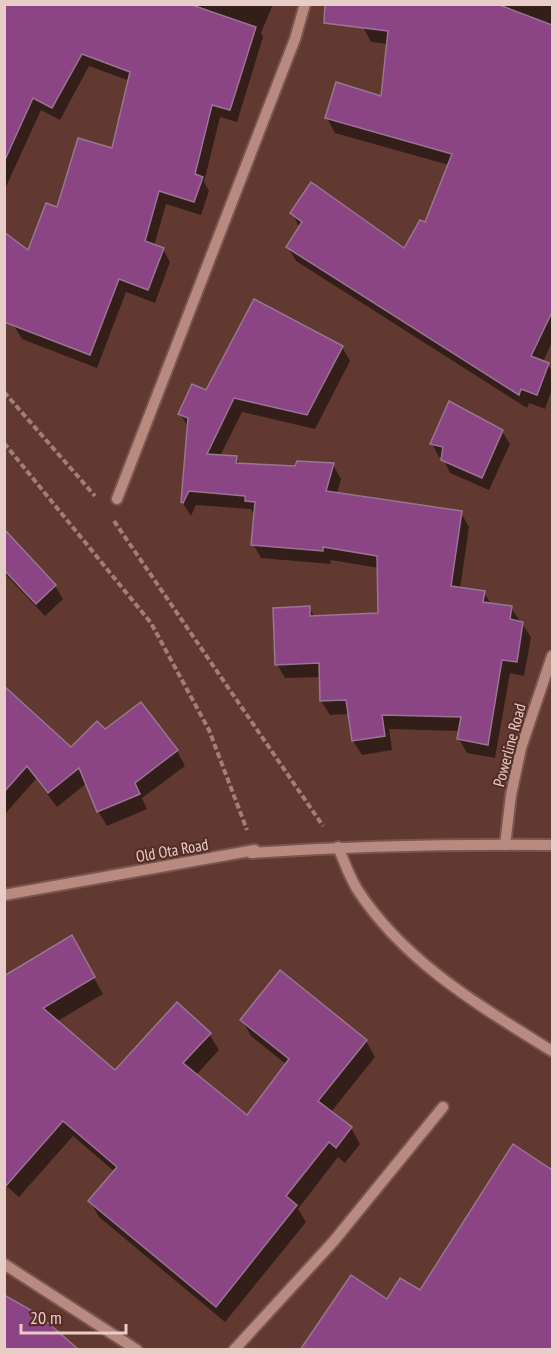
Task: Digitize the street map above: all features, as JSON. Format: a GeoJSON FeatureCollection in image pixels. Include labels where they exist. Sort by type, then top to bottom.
{"type":"FeatureCollection","features":[{"type":"Feature","properties":{"kind":"street"},"geometry":{"type":"LineString","coordinates":[[117,499],[295,39],[305,4]]}},
{"type":"Feature","properties":{"kind":"street","name":"Powerline Road"},"geometry":{"type":"LineString","coordinates":[[505,845],[511,795],[521,748],[552,656]]}},
{"type":"Feature","properties":{"kind":"street","name":"Old Ota Road"},"geometry":{"type":"LineString","coordinates":[[4,895],[253,852],[338,847],[552,845]]}},
{"type":"Feature","properties":{"kind":"street"},"geometry":{"type":"LineString","coordinates":[[338,847],[357,888],[386,927],[432,972],[486,1010],[552,1051]]}},
{"type":"Feature","properties":{"kind":"street"},"geometry":{"type":"LineString","coordinates":[[234,1350],[333,1242],[443,1107]]}},
{"type":"Feature","properties":{"kind":"street"},"geometry":{"type":"LineString","coordinates":[[4,1264],[137,1350]]}},
{"type":"Feature","properties":{"kind":"path"},"geometry":{"type":"LineString","coordinates":[[4,392],[96,498]]}},
{"type":"Feature","properties":{"kind":"path"},"geometry":{"type":"LineString","coordinates":[[4,443],[151,623],[209,730],[253,852]]}},
{"type":"Feature","properties":{"kind":"path"},"geometry":{"type":"LineString","coordinates":[[111,517],[338,847]]}},
{"type":"Feature","properties":{"kind":"building"},"geometry":{"type":"Polygon","coordinates":[[[4,4],[189,4],[256,27],[230,110],[212,105],[195,174],[203,177],[194,202],[159,191],[145,241],[164,248],[148,290],[119,279],[90,355],[4,322],[4,232],[28,250],[46,203],[57,207],[78,138],[112,148],[130,72],[82,54],[52,108],[33,98],[4,162],[4,4]]]}},
{"type":"Feature","properties":{"kind":"building"},"geometry":{"type":"Polygon","coordinates":[[[325,4],[497,4],[552,25],[552,312],[531,356],[549,363],[537,395],[521,389],[519,395],[286,247],[302,222],[290,213],[311,182],[404,248],[420,220],[425,222],[452,154],[325,118],[336,82],[381,96],[388,31],[324,23],[325,4]]]}},
{"type":"Feature","properties":{"kind":"building"},"geometry":{"type":"Polygon","coordinates":[[[254,299],[343,346],[307,415],[234,398],[207,454],[237,456],[236,463],[295,466],[297,461],[334,463],[326,491],[462,511],[451,586],[485,591],[483,602],[512,606],[510,619],[523,622],[517,662],[502,660],[488,745],[457,739],[461,717],[382,715],[385,736],[352,741],[346,700],[320,701],[319,663],[275,665],[273,608],[310,606],[310,616],[378,613],[377,556],[323,547],[323,551],[251,545],[255,502],[245,501],[245,496],[189,491],[183,503],[181,502],[188,418],[178,414],[192,384],[206,390],[254,299]]]}},
{"type":"Feature","properties":{"kind":"building"},"geometry":{"type":"Polygon","coordinates":[[[449,401],[503,430],[482,478],[441,460],[443,447],[430,444],[449,401]]]}},
{"type":"Feature","properties":{"kind":"building"},"geometry":{"type":"Polygon","coordinates":[[[4,529],[56,585],[36,604],[4,570],[4,529]]]}},
{"type":"Feature","properties":{"kind":"building"},"geometry":{"type":"Polygon","coordinates":[[[4,686],[71,747],[97,721],[105,729],[141,702],[178,750],[135,783],[140,794],[97,812],[79,768],[48,793],[27,766],[4,792],[4,686]]]}},
{"type":"Feature","properties":{"kind":"building"},"geometry":{"type":"Polygon","coordinates":[[[72,935],[95,977],[43,1008],[115,1070],[177,1002],[211,1033],[183,1063],[247,1115],[289,1059],[240,1020],[280,970],[367,1040],[318,1101],[352,1127],[336,1148],[329,1142],[286,1196],[297,1205],[216,1307],[88,1201],[117,1167],[63,1121],[4,1188],[4,976],[72,935]]]}},
{"type":"Feature","properties":{"kind":"building"},"geometry":{"type":"Polygon","coordinates":[[[513,1144],[552,1170],[552,1350],[300,1350],[351,1275],[387,1299],[400,1278],[420,1290],[513,1144]]]}},
{"type":"Feature","properties":{"kind":"building"},"geometry":{"type":"Polygon","coordinates":[[[4,1295],[38,1314],[79,1350],[4,1350],[4,1295]]]}}]}
